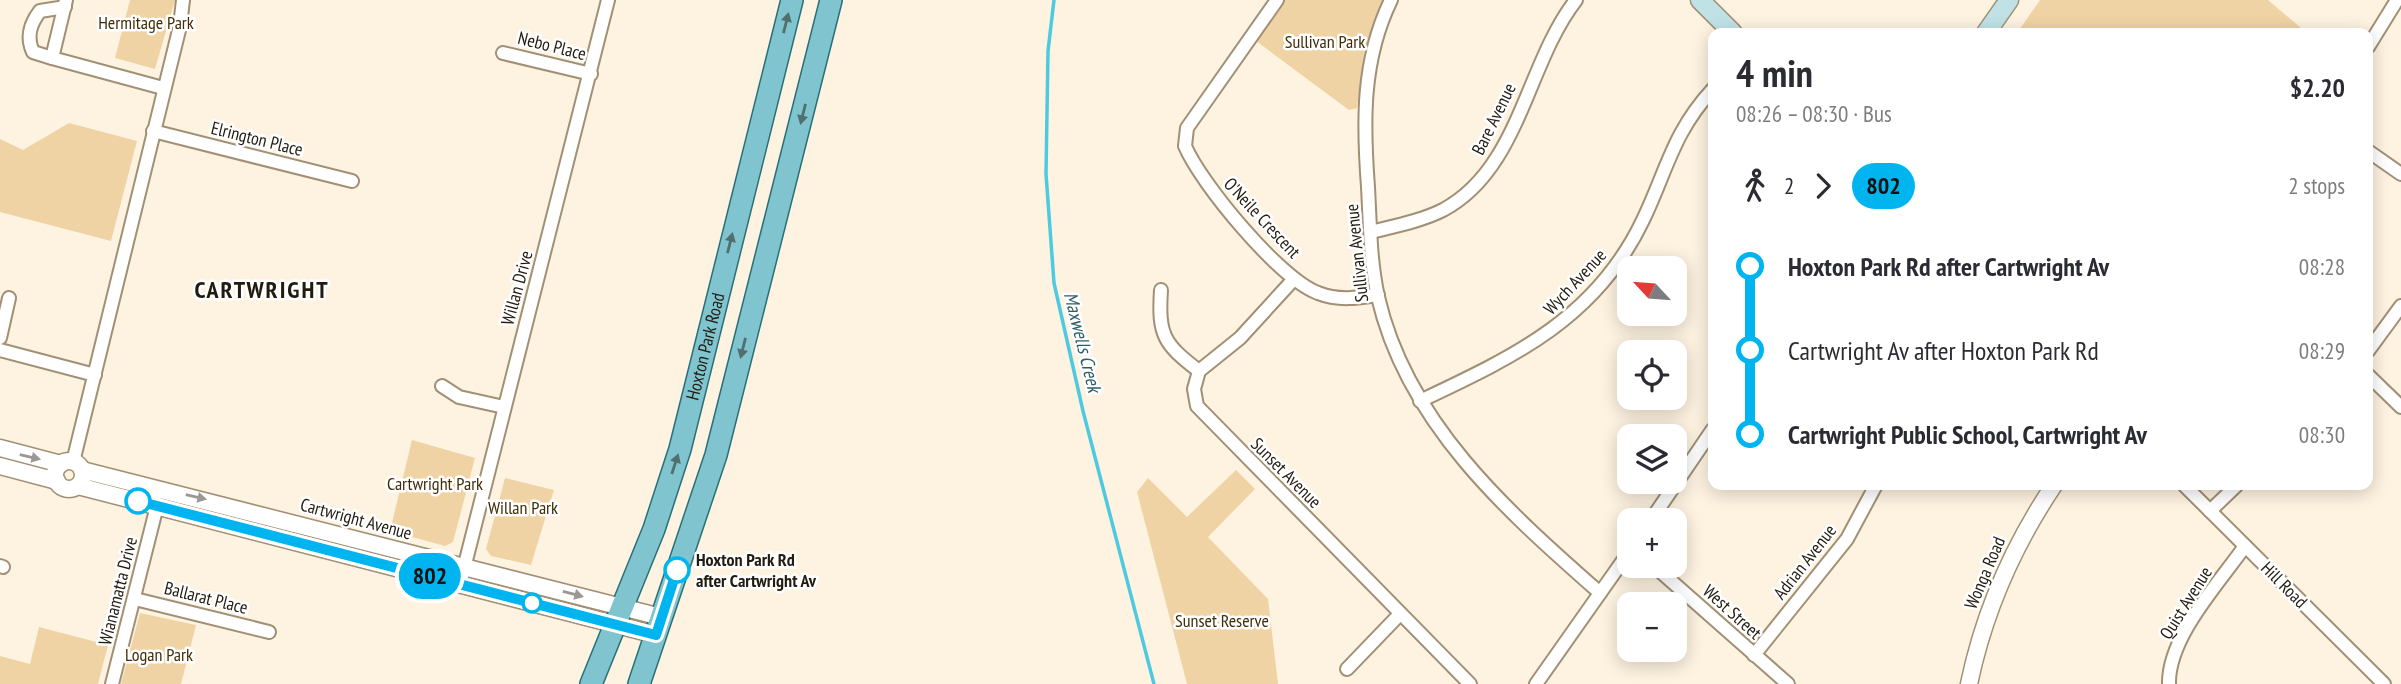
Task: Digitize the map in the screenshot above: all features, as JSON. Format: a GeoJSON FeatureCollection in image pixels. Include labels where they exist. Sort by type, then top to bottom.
{"type":"FeatureCollection","features":[{"type":"Feature","properties":{"kind":"main road","name":"Hoxton Park Road"},"geometry":{"type":"LineString","coordinates":[[591,684],[654,529],[680,449],[792,0]]}},
{"type":"Feature","properties":{"kind":"main road"},"geometry":{"type":"LineString","coordinates":[[639,684],[716,455],[831,0]]}},
{"type":"Feature","properties":{"kind":"main road"},"geometry":{"type":"LineString","coordinates":[[1700,0],[1728,28]]}},
{"type":"Feature","properties":{"kind":"main road"},"geometry":{"type":"LineString","coordinates":[[1989,28],[2009,0]]}},
{"type":"Feature","properties":{"kind":"street"},"geometry":{"type":"LineString","coordinates":[[0,466],[57,481],[66,489],[73,470],[183,0]]}},
{"type":"Feature","properties":{"kind":"street","name":"Willan Drive"},"geometry":{"type":"LineString","coordinates":[[460,584],[592,74],[608,0]]}},
{"type":"Feature","properties":{"kind":"street","name":"O'Neile Crescent"},"geometry":{"type":"LineString","coordinates":[[1277,0],[1188,128],[1184,140],[1204,179],[1220,202],[1294,279],[1326,296],[1347,299],[1378,295]]}},
{"type":"Feature","properties":{"kind":"street","name":"Sullivan Avenue"},"geometry":{"type":"LineString","coordinates":[[1391,0],[1370,57],[1364,134],[1378,295],[1396,354],[1420,401],[1452,449],[1600,593]]}},
{"type":"Feature","properties":{"kind":"street","name":"Bare Avenue"},"geometry":{"type":"LineString","coordinates":[[1371,232],[1435,214],[1459,199],[1481,179],[1496,158],[1557,28],[1576,0]]}},
{"type":"Feature","properties":{"kind":"street"},"geometry":{"type":"LineString","coordinates":[[2373,39],[2397,0]]}},
{"type":"Feature","properties":{"kind":"street"},"geometry":{"type":"LineString","coordinates":[[52,58],[66,4],[40,11],[28,40],[33,52],[52,58],[163,88]]}},
{"type":"Feature","properties":{"kind":"street","name":"Nebo Place"},"geometry":{"type":"LineString","coordinates":[[503,53],[592,74]]}},
{"type":"Feature","properties":{"kind":"street","name":"Wych Avenue"},"geometry":{"type":"LineString","coordinates":[[1420,401],[1525,349],[1570,316],[1598,289],[1634,237],[1679,132],[1708,95]]}},
{"type":"Feature","properties":{"kind":"street","name":"Elrington Place"},"geometry":{"type":"LineString","coordinates":[[153,131],[352,181]]}},
{"type":"Feature","properties":{"kind":"street"},"geometry":{"type":"LineString","coordinates":[[2373,154],[2401,174]]}},
{"type":"Feature","properties":{"kind":"street"},"geometry":{"type":"LineString","coordinates":[[1161,290],[1160,312],[1169,348],[1199,371],[1240,338],[1294,279]]}},
{"type":"Feature","properties":{"kind":"street"},"geometry":{"type":"LineString","coordinates":[[0,338],[9,298]]}},
{"type":"Feature","properties":{"kind":"street"},"geometry":{"type":"LineString","coordinates":[[2373,344],[2401,306]]}},
{"type":"Feature","properties":{"kind":"street"},"geometry":{"type":"LineString","coordinates":[[0,350],[95,375]]}},
{"type":"Feature","properties":{"kind":"street","name":"Sunset Avenue"},"geometry":{"type":"LineString","coordinates":[[1199,371],[1195,398],[1203,414],[1470,684]]}},
{"type":"Feature","properties":{"kind":"street"},"geometry":{"type":"LineString","coordinates":[[2373,380],[2401,407]]}},
{"type":"Feature","properties":{"kind":"street"},"geometry":{"type":"LineString","coordinates":[[442,386],[460,397],[504,407]]}},
{"type":"Feature","properties":{"kind":"street"},"geometry":{"type":"LineString","coordinates":[[1659,508],[1708,436]]}},
{"type":"Feature","properties":{"kind":"street","name":"Cartwright Avenue"},"geometry":{"type":"LineString","coordinates":[[0,448],[73,470],[127,481],[465,567],[620,616]]}},
{"type":"Feature","properties":{"kind":"street","name":"Cartwright Avenue"},"geometry":{"type":"LineString","coordinates":[[73,470],[157,506],[460,584],[659,626]]}},
{"type":"Feature","properties":{"kind":"street"},"geometry":{"type":"LineString","coordinates":[[127,481],[132,487],[153,496],[157,506]]}},
{"type":"Feature","properties":{"kind":"street","name":"Adrian Avenue"},"geometry":{"type":"LineString","coordinates":[[1754,655],[1847,539],[1873,490]]}},
{"type":"Feature","properties":{"kind":"street","name":"Wonga Road"},"geometry":{"type":"LineString","coordinates":[[1969,684],[1983,627],[1997,589],[2022,536],[2051,490]]}},
{"type":"Feature","properties":{"kind":"street","name":"Hill Road"},"geometry":{"type":"LineString","coordinates":[[2190,490],[2384,684]]}},
{"type":"Feature","properties":{"kind":"street"},"geometry":{"type":"LineString","coordinates":[[2210,511],[2232,490]]}},
{"type":"Feature","properties":{"kind":"street","name":"Wianamatta Drive"},"geometry":{"type":"LineString","coordinates":[[112,684],[157,506]]}},
{"type":"Feature","properties":{"kind":"street","name":"Quist Avenue"},"geometry":{"type":"LineString","coordinates":[[2169,684],[2175,652],[2186,629],[2245,546]]}},
{"type":"Feature","properties":{"kind":"street"},"geometry":{"type":"LineString","coordinates":[[1536,684],[1617,569]]}},
{"type":"Feature","properties":{"kind":"street","name":"West Street"},"geometry":{"type":"LineString","coordinates":[[1668,578],[1788,684]]}},
{"type":"Feature","properties":{"kind":"street","name":"Ballarat Place"},"geometry":{"type":"LineString","coordinates":[[135,599],[269,632]]}},
{"type":"Feature","properties":{"kind":"street"},"geometry":{"type":"LineString","coordinates":[[1347,669],[1400,614]]}},
{"type":"Feature","properties":{"kind":"green space","name":"Hermitage Park"},"geometry":{"type":"Polygon","coordinates":[[[130,0],[175,0],[155,69],[115,58],[130,0]]]}},
{"type":"Feature","properties":{"kind":"green space","name":"Sullivan Park"},"geometry":{"type":"Polygon","coordinates":[[[1284,0],[1384,0],[1364,53],[1357,108],[1349,110],[1256,41],[1284,0]]]}},
{"type":"Feature","properties":{"kind":"green space"},"geometry":{"type":"Polygon","coordinates":[[[2040,0],[2268,0],[2301,28],[2020,28],[2040,0]]]}},
{"type":"Feature","properties":{"kind":"green space"},"geometry":{"type":"Polygon","coordinates":[[[69,123],[137,141],[111,241],[0,212],[0,139],[23,150],[69,123]]]}},
{"type":"Feature","properties":{"kind":"green space","name":"Cartwright Park"},"geometry":{"type":"Polygon","coordinates":[[[412,440],[475,458],[453,542],[445,546],[390,531],[412,440]]]}},
{"type":"Feature","properties":{"kind":"green space","name":"Sunset Reserve"},"geometry":{"type":"Polygon","coordinates":[[[1236,470],[1255,489],[1208,537],[1268,599],[1278,684],[1187,684],[1137,492],[1148,478],[1187,517],[1236,470]]]}},
{"type":"Feature","properties":{"kind":"green space","name":"Willan Park"},"geometry":{"type":"Polygon","coordinates":[[[505,478],[554,490],[531,565],[491,556],[486,549],[505,478]]]}},
{"type":"Feature","properties":{"kind":"green space","name":"Logan Park"},"geometry":{"type":"Polygon","coordinates":[[[140,613],[196,625],[181,684],[121,684],[140,613]]]}},
{"type":"Feature","properties":{"kind":"green space"},"geometry":{"type":"Polygon","coordinates":[[[39,627],[108,645],[98,684],[0,684],[0,656],[30,664],[39,627]]]}},
{"type":"Feature","properties":{"kind":"waterway","name":"Maxwells Creek"},"geometry":{"type":"LineString","coordinates":[[1054,0],[1048,51],[1046,174],[1054,283],[1083,411],[1154,684]]}},
{"type":"Feature","properties":{"kind":"bus line","name":"802"},"geometry":{"type":"LineString","coordinates":[[138,501],[656,635],[677,570]]}},
{"type":"Feature","properties":{"kind":"place","name":"Hoxton Park Rd after Cartwright Av"},"geometry":{"type":"Point","coordinates":[677,570]}},
{"type":"Feature","properties":{"kind":"district","name":"CARTWRIGHT"},"geometry":{"type":"Point","coordinates":[262,290]}}]}
